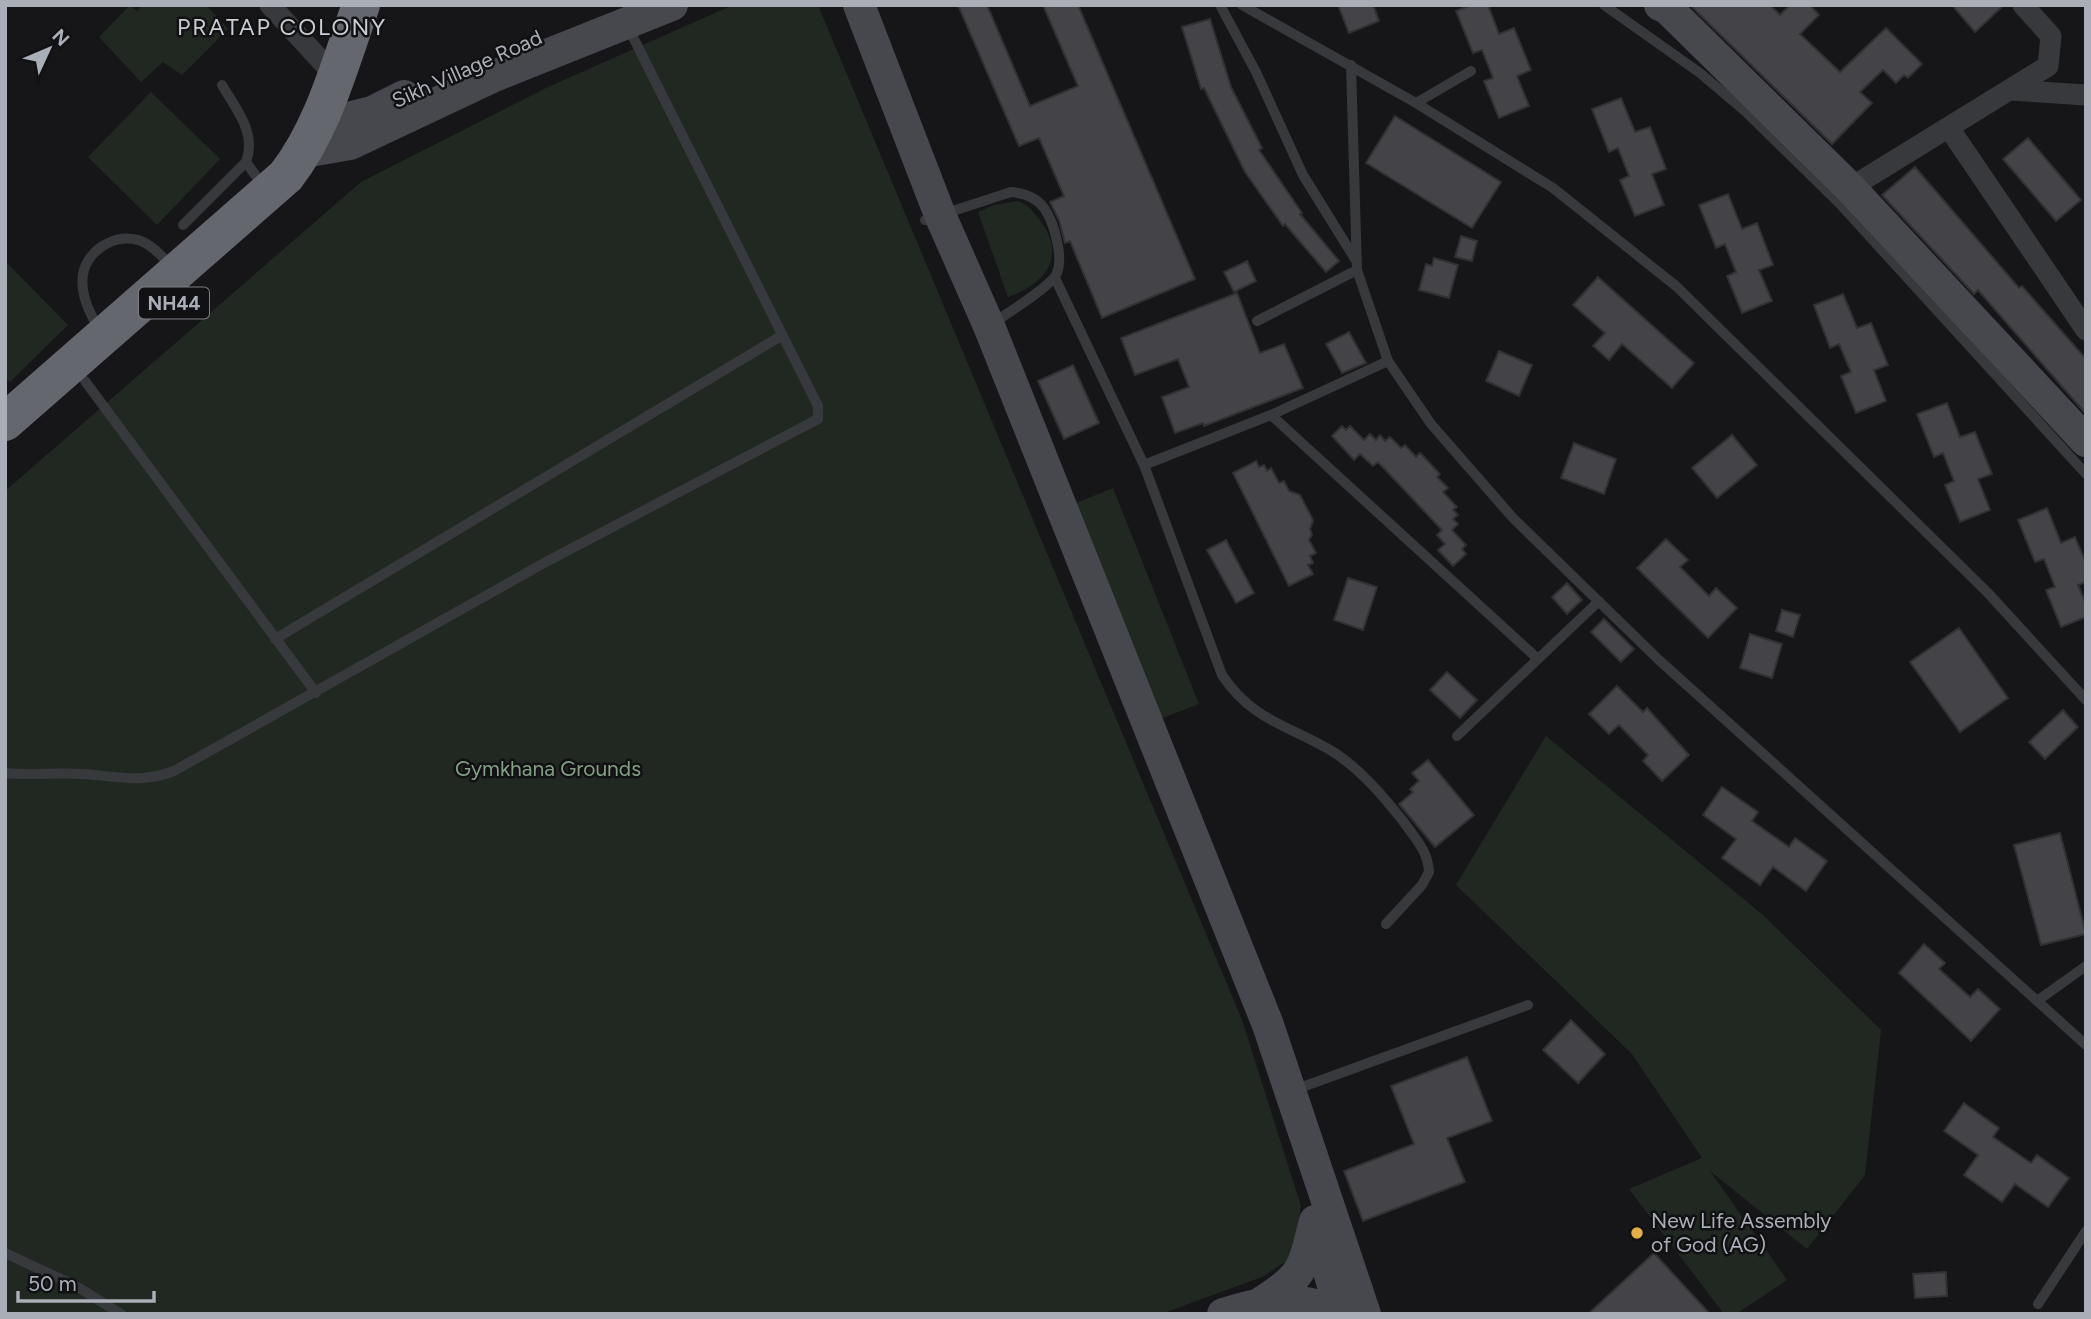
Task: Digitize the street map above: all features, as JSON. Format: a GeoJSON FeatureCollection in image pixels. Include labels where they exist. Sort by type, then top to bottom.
{"type":"FeatureCollection","features":[{"type":"Feature","properties":{"kind":"highway","name":"NH44"},"geometry":{"type":"LineString","coordinates":[[5,451],[312,182],[318,142],[335,76],[360,5]]}},
{"type":"Feature","properties":{"kind":"highway","name":"NH44"},"geometry":{"type":"LineString","coordinates":[[12,411],[177,272],[286,176],[318,142]]}},
{"type":"Feature","properties":{"kind":"main road","name":"Sikh Village Road"},"geometry":{"type":"LineString","coordinates":[[318,142],[436,81],[621,15],[672,5]]}},
{"type":"Feature","properties":{"kind":"main road"},"geometry":{"type":"LineString","coordinates":[[843,5],[933,217],[1251,1015],[1315,1221],[1365,1314]]}},
{"type":"Feature","properties":{"kind":"main road"},"geometry":{"type":"LineString","coordinates":[[859,5],[933,217],[989,326],[1263,1012],[1290,1091],[1338,1267],[1340,1314]]}},
{"type":"Feature","properties":{"kind":"main road"},"geometry":{"type":"LineString","coordinates":[[1666,6],[1850,188],[2086,441]]}},
{"type":"Feature","properties":{"kind":"main road"},"geometry":{"type":"LineString","coordinates":[[1223,1314],[1262,1302],[1288,1285],[1304,1265],[1315,1221]]}},
{"type":"Feature","properties":{"kind":"main road"},"geometry":{"type":"LineString","coordinates":[[1262,1302],[1306,1302],[1334,1314]]}},
{"type":"Feature","properties":{"kind":"street"},"geometry":{"type":"LineString","coordinates":[[270,5],[335,76]]}},
{"type":"Feature","properties":{"kind":"street"},"geometry":{"type":"LineString","coordinates":[[1850,188],[2048,66],[2051,36],[2023,5]]}},
{"type":"Feature","properties":{"kind":"street"},"geometry":{"type":"LineString","coordinates":[[2010,90],[2086,95]]}},
{"type":"Feature","properties":{"kind":"street"},"geometry":{"type":"LineString","coordinates":[[1949,128],[2086,330]]}},
{"type":"Feature","properties":{"kind":"lane"},"geometry":{"type":"LineString","coordinates":[[1220,5],[1256,72],[1303,175],[1357,266],[1388,361],[1431,424],[1513,519],[1669,669],[2086,1045]]}},
{"type":"Feature","properties":{"kind":"lane"},"geometry":{"type":"LineString","coordinates":[[1242,5],[1416,103],[1553,188],[1676,286],[1988,593],[2086,701]]}},
{"type":"Feature","properties":{"kind":"lane"},"geometry":{"type":"LineString","coordinates":[[1604,5],[1690,66],[1746,112],[1840,204],[2086,474]]}},
{"type":"Feature","properties":{"kind":"lane"},"geometry":{"type":"LineString","coordinates":[[5,773],[33,776],[80,774],[127,779],[156,778],[174,771],[544,563],[818,419],[818,406],[621,15]]}},
{"type":"Feature","properties":{"kind":"lane"},"geometry":{"type":"LineString","coordinates":[[1351,65],[1357,266]]}},
{"type":"Feature","properties":{"kind":"lane"},"geometry":{"type":"LineString","coordinates":[[1416,103],[1471,71]]}},
{"type":"Feature","properties":{"kind":"lane"},"geometry":{"type":"LineString","coordinates":[[183,225],[246,162],[250,152],[246,125],[222,85]]}},
{"type":"Feature","properties":{"kind":"lane"},"geometry":{"type":"LineString","coordinates":[[246,162],[268,192]]}},
{"type":"Feature","properties":{"kind":"lane"},"geometry":{"type":"LineString","coordinates":[[933,217],[1011,192],[1023,193],[1044,208],[1060,251],[1060,263],[1055,278],[989,326]]}},
{"type":"Feature","properties":{"kind":"lane"},"geometry":{"type":"LineString","coordinates":[[104,336],[84,297],[83,275],[89,258],[103,245],[122,237],[145,243],[177,272]]}},
{"type":"Feature","properties":{"kind":"lane"},"geometry":{"type":"LineString","coordinates":[[1257,321],[1357,266]]}},
{"type":"Feature","properties":{"kind":"lane"},"geometry":{"type":"LineString","coordinates":[[1055,278],[1144,466],[1222,675],[1233,691],[1250,707],[1273,723],[1334,753],[1356,770],[1382,794],[1424,850],[1429,872],[1422,885],[1386,923]]}},
{"type":"Feature","properties":{"kind":"lane"},"geometry":{"type":"LineString","coordinates":[[275,639],[781,336]]}},
{"type":"Feature","properties":{"kind":"lane"},"geometry":{"type":"LineString","coordinates":[[1144,466],[1271,415],[1388,361]]}},
{"type":"Feature","properties":{"kind":"lane"},"geometry":{"type":"LineString","coordinates":[[85,381],[316,693]]}},
{"type":"Feature","properties":{"kind":"lane"},"geometry":{"type":"LineString","coordinates":[[1271,415],[1538,659]]}},
{"type":"Feature","properties":{"kind":"lane"},"geometry":{"type":"LineString","coordinates":[[1457,736],[1599,601]]}},
{"type":"Feature","properties":{"kind":"lane"},"geometry":{"type":"LineString","coordinates":[[2037,1001],[2086,966]]}},
{"type":"Feature","properties":{"kind":"lane"},"geometry":{"type":"LineString","coordinates":[[1290,1091],[1528,1005]]}},
{"type":"Feature","properties":{"kind":"lane"},"geometry":{"type":"LineString","coordinates":[[2038,1304],[2086,1231]]}},
{"type":"Feature","properties":{"kind":"lane"},"geometry":{"type":"LineString","coordinates":[[5,1253],[76,1286],[121,1314]]}},
{"type":"Feature","properties":{"kind":"green space"},"geometry":{"type":"Polygon","coordinates":[[[130,5],[137,11],[143,5],[206,5],[228,29],[182,75],[163,62],[141,82],[99,37],[130,5]]]}},
{"type":"Feature","properties":{"kind":"green space","name":"Gymkhana Grounds"},"geometry":{"type":"Polygon","coordinates":[[[733,5],[818,5],[1242,1020],[1301,1206],[1293,1257],[1262,1277],[1161,1314],[5,1314],[5,491],[361,182],[548,87],[733,5]]]}},
{"type":"Feature","properties":{"kind":"green space"},"geometry":{"type":"Polygon","coordinates":[[[151,92],[220,159],[157,225],[88,157],[151,92]]]}},
{"type":"Feature","properties":{"kind":"green space"},"geometry":{"type":"Polygon","coordinates":[[[1017,201],[1030,209],[1049,235],[1051,258],[1041,277],[1021,292],[1008,297],[978,212],[994,205],[1017,201]]]}},
{"type":"Feature","properties":{"kind":"green space"},"geometry":{"type":"Polygon","coordinates":[[[5,261],[68,325],[10,382],[5,377],[5,261]]]}},
{"type":"Feature","properties":{"kind":"green space"},"geometry":{"type":"Polygon","coordinates":[[[1113,488],[1199,704],[1155,721],[1069,506],[1113,488]]]}},
{"type":"Feature","properties":{"kind":"green space"},"geometry":{"type":"Polygon","coordinates":[[[1546,736],[1763,915],[1881,1030],[1865,1175],[1807,1249],[1710,1171],[1787,1280],[1736,1314],[1724,1314],[1629,1189],[1702,1158],[1632,1054],[1456,885],[1546,736]]]}},
{"type":"Feature","properties":{"kind":"building"},"geometry":{"type":"Polygon","coordinates":[[[958,5],[987,5],[1030,106],[1078,86],[1043,5],[1078,5],[1195,279],[1102,318],[1070,241],[1065,243],[1059,220],[1050,202],[1064,196],[1039,138],[1019,146],[958,5]]]}},
{"type":"Feature","properties":{"kind":"building"},"geometry":{"type":"Polygon","coordinates":[[[1338,5],[1373,5],[1379,21],[1349,33],[1338,5]]]}},
{"type":"Feature","properties":{"kind":"building"},"geometry":{"type":"Polygon","coordinates":[[[1471,5],[1488,5],[1499,34],[1514,28],[1531,70],[1517,76],[1529,106],[1499,118],[1484,81],[1493,78],[1482,50],[1473,53],[1456,11],[1471,5]]]}},
{"type":"Feature","properties":{"kind":"building"},"geometry":{"type":"Polygon","coordinates":[[[1690,5],[1770,5],[1780,15],[1790,5],[1810,5],[1819,15],[1800,34],[1840,72],[1886,28],[1922,64],[1908,78],[1904,75],[1896,83],[1883,70],[1860,92],[1872,103],[1832,144],[1690,5]]]}},
{"type":"Feature","properties":{"kind":"building"},"geometry":{"type":"Polygon","coordinates":[[[1952,5],[2004,5],[1975,32],[1952,5]]]}},
{"type":"Feature","properties":{"kind":"building"},"geometry":{"type":"Polygon","coordinates":[[[1210,19],[1231,87],[1262,148],[1259,150],[1302,213],[1300,214],[1339,261],[1326,272],[1285,224],[1283,226],[1245,172],[1204,88],[1201,89],[1182,27],[1210,19]]]}},
{"type":"Feature","properties":{"kind":"building"},"geometry":{"type":"Polygon","coordinates":[[[1621,98],[1635,132],[1650,127],[1666,169],[1652,174],[1664,205],[1635,216],[1620,180],[1629,176],[1618,148],[1609,152],[1592,109],[1621,98]]]}},
{"type":"Feature","properties":{"kind":"building"},"geometry":{"type":"Polygon","coordinates":[[[1395,116],[1501,182],[1472,228],[1366,163],[1395,116]]]}},
{"type":"Feature","properties":{"kind":"building"},"geometry":{"type":"Polygon","coordinates":[[[2028,138],[2081,200],[2056,221],[2003,159],[2028,138]]]}},
{"type":"Feature","properties":{"kind":"building"},"geometry":{"type":"Polygon","coordinates":[[[1915,167],[2019,288],[2022,286],[2086,359],[2086,414],[1978,290],[1974,294],[1882,195],[1915,167]]]}},
{"type":"Feature","properties":{"kind":"building"},"geometry":{"type":"Polygon","coordinates":[[[1728,194],[1742,229],[1757,223],[1773,265],[1759,270],[1772,301],[1742,313],[1727,276],[1736,272],[1725,244],[1716,248],[1699,205],[1728,194]]]}},
{"type":"Feature","properties":{"kind":"building"},"geometry":{"type":"Polygon","coordinates":[[[1461,236],[1477,241],[1472,261],[1455,257],[1461,236]]]}},
{"type":"Feature","properties":{"kind":"building"},"geometry":{"type":"Polygon","coordinates":[[[1434,258],[1458,265],[1449,298],[1419,290],[1426,264],[1432,266],[1434,258]]]}},
{"type":"Feature","properties":{"kind":"building"},"geometry":{"type":"Polygon","coordinates":[[[1247,261],[1256,281],[1234,292],[1224,272],[1247,261]]]}},
{"type":"Feature","properties":{"kind":"building"},"geometry":{"type":"Polygon","coordinates":[[[1598,277],[1694,363],[1672,388],[1622,344],[1609,360],[1593,346],[1605,333],[1573,305],[1598,277]]]}},
{"type":"Feature","properties":{"kind":"building"},"geometry":{"type":"Polygon","coordinates":[[[1237,293],[1260,353],[1284,344],[1303,388],[1204,426],[1203,423],[1175,433],[1162,397],[1189,387],[1178,359],[1135,375],[1121,338],[1237,293]]]}},
{"type":"Feature","properties":{"kind":"building"},"geometry":{"type":"Polygon","coordinates":[[[1843,294],[1857,328],[1871,323],[1888,365],[1874,370],[1886,401],[1856,413],[1841,376],[1851,372],[1839,344],[1830,348],[1814,305],[1843,294]]]}},
{"type":"Feature","properties":{"kind":"building"},"geometry":{"type":"Polygon","coordinates":[[[1349,332],[1366,363],[1342,373],[1326,344],[1349,332]]]}},
{"type":"Feature","properties":{"kind":"building"},"geometry":{"type":"Polygon","coordinates":[[[1499,351],[1532,365],[1519,396],[1486,381],[1499,351]]]}},
{"type":"Feature","properties":{"kind":"building"},"geometry":{"type":"Polygon","coordinates":[[[1073,365],[1099,423],[1064,439],[1038,381],[1073,365]]]}},
{"type":"Feature","properties":{"kind":"building"},"geometry":{"type":"Polygon","coordinates":[[[1947,403],[1960,437],[1975,432],[1992,474],[1978,479],[1990,510],[1960,522],[1945,485],[1954,481],[1943,453],[1934,457],[1917,414],[1947,403]]]}},
{"type":"Feature","properties":{"kind":"building"},"geometry":{"type":"Polygon","coordinates":[[[1342,426],[1346,430],[1350,426],[1364,440],[1370,434],[1376,440],[1380,435],[1385,441],[1390,437],[1401,448],[1405,445],[1416,457],[1420,453],[1440,474],[1437,477],[1448,488],[1443,492],[1457,507],[1453,510],[1458,515],[1453,519],[1458,524],[1452,530],[1466,545],[1462,549],[1466,554],[1453,566],[1438,550],[1445,544],[1437,535],[1442,530],[1378,462],[1373,466],[1360,454],[1354,460],[1332,436],[1342,426]]]}},
{"type":"Feature","properties":{"kind":"building"},"geometry":{"type":"Polygon","coordinates":[[[1732,435],[1757,465],[1717,498],[1692,468],[1732,435]]]}},
{"type":"Feature","properties":{"kind":"building"},"geometry":{"type":"Polygon","coordinates":[[[1574,443],[1616,459],[1604,494],[1561,478],[1574,443]]]}},
{"type":"Feature","properties":{"kind":"building"},"geometry":{"type":"Polygon","coordinates":[[[1256,461],[1259,467],[1264,465],[1267,471],[1271,468],[1279,483],[1284,481],[1289,491],[1300,495],[1313,520],[1309,540],[1316,553],[1310,556],[1313,563],[1308,565],[1313,574],[1289,586],[1233,473],[1256,461]]]}},
{"type":"Feature","properties":{"kind":"building"},"geometry":{"type":"Polygon","coordinates":[[[2047,508],[2061,543],[2075,537],[2086,563],[2086,582],[2078,585],[2086,604],[2086,617],[2061,627],[2046,590],[2055,587],[2044,559],[2035,562],[2018,520],[2047,508]]]}},
{"type":"Feature","properties":{"kind":"building"},"geometry":{"type":"Polygon","coordinates":[[[1666,539],[1688,560],[1680,567],[1709,596],[1716,588],[1737,608],[1708,638],[1637,568],[1666,539]]]}},
{"type":"Feature","properties":{"kind":"building"},"geometry":{"type":"Polygon","coordinates":[[[1226,540],[1254,593],[1236,603],[1207,550],[1226,540]]]}},
{"type":"Feature","properties":{"kind":"building"},"geometry":{"type":"Polygon","coordinates":[[[1348,578],[1377,587],[1363,630],[1334,620],[1348,578]]]}},
{"type":"Feature","properties":{"kind":"building"},"geometry":{"type":"Polygon","coordinates":[[[1567,583],[1582,600],[1567,614],[1552,597],[1567,583]]]}},
{"type":"Feature","properties":{"kind":"building"},"geometry":{"type":"Polygon","coordinates":[[[1782,610],[1800,615],[1793,637],[1776,631],[1782,610]]]}},
{"type":"Feature","properties":{"kind":"building"},"geometry":{"type":"Polygon","coordinates":[[[1604,619],[1634,649],[1621,662],[1591,632],[1604,619]]]}},
{"type":"Feature","properties":{"kind":"building"},"geometry":{"type":"Polygon","coordinates":[[[1959,628],[2008,698],[1960,732],[1910,662],[1959,628]]]}},
{"type":"Feature","properties":{"kind":"building"},"geometry":{"type":"Polygon","coordinates":[[[1750,634],[1782,644],[1772,678],[1740,668],[1750,634]]]}},
{"type":"Feature","properties":{"kind":"building"},"geometry":{"type":"Polygon","coordinates":[[[1447,672],[1477,700],[1460,718],[1430,690],[1447,672]]]}},
{"type":"Feature","properties":{"kind":"building"},"geometry":{"type":"Polygon","coordinates":[[[1617,686],[1643,712],[1647,708],[1689,755],[1662,781],[1643,761],[1648,755],[1619,725],[1609,734],[1589,714],[1617,686]]]}},
{"type":"Feature","properties":{"kind":"building"},"geometry":{"type":"Polygon","coordinates":[[[2063,710],[2078,727],[2045,759],[2029,742],[2063,710]]]}},
{"type":"Feature","properties":{"kind":"building"},"geometry":{"type":"Polygon","coordinates":[[[1428,760],[1474,815],[1435,847],[1399,804],[1413,792],[1410,789],[1419,781],[1412,773],[1428,760]]]}},
{"type":"Feature","properties":{"kind":"building"},"geometry":{"type":"Polygon","coordinates":[[[1722,787],[1758,812],[1752,821],[1789,847],[1795,838],[1827,861],[1806,891],[1773,867],[1760,885],[1722,858],[1736,839],[1703,815],[1722,787]]]}},
{"type":"Feature","properties":{"kind":"building"},"geometry":{"type":"Polygon","coordinates":[[[2060,833],[2086,934],[2041,945],[2014,845],[2060,833]]]}},
{"type":"Feature","properties":{"kind":"building"},"geometry":{"type":"Polygon","coordinates":[[[1924,944],[1945,963],[1939,969],[1970,997],[1978,989],[2000,1009],[1971,1041],[1899,973],[1924,944]]]}},
{"type":"Feature","properties":{"kind":"building"},"geometry":{"type":"Polygon","coordinates":[[[1571,1020],[1605,1054],[1578,1083],[1543,1050],[1571,1020]]]}},
{"type":"Feature","properties":{"kind":"building"},"geometry":{"type":"Polygon","coordinates":[[[1467,1057],[1492,1121],[1447,1138],[1465,1182],[1363,1221],[1344,1171],[1414,1144],[1391,1086],[1467,1057]]]}},
{"type":"Feature","properties":{"kind":"building"},"geometry":{"type":"Polygon","coordinates":[[[1964,1103],[1999,1128],[1993,1137],[2031,1163],[2037,1155],[2069,1178],[2048,1207],[2015,1184],[2002,1202],[1964,1175],[1978,1155],[1944,1131],[1964,1103]]]}},
{"type":"Feature","properties":{"kind":"building"},"geometry":{"type":"Polygon","coordinates":[[[1654,1253],[1710,1314],[1588,1314],[1654,1253]]]}},
{"type":"Feature","properties":{"kind":"building"},"geometry":{"type":"Polygon","coordinates":[[[1946,1272],[1947,1296],[1915,1298],[1913,1274],[1946,1272]]]}},
{"type":"Feature","properties":{"kind":"place","name":"New Life Assembly of God (AG)"},"geometry":{"type":"Point","coordinates":[1637,1233]}},
{"type":"Feature","properties":{"kind":"district","name":"PRATAP COLONY"},"geometry":{"type":"Point","coordinates":[282,27]}}]}
